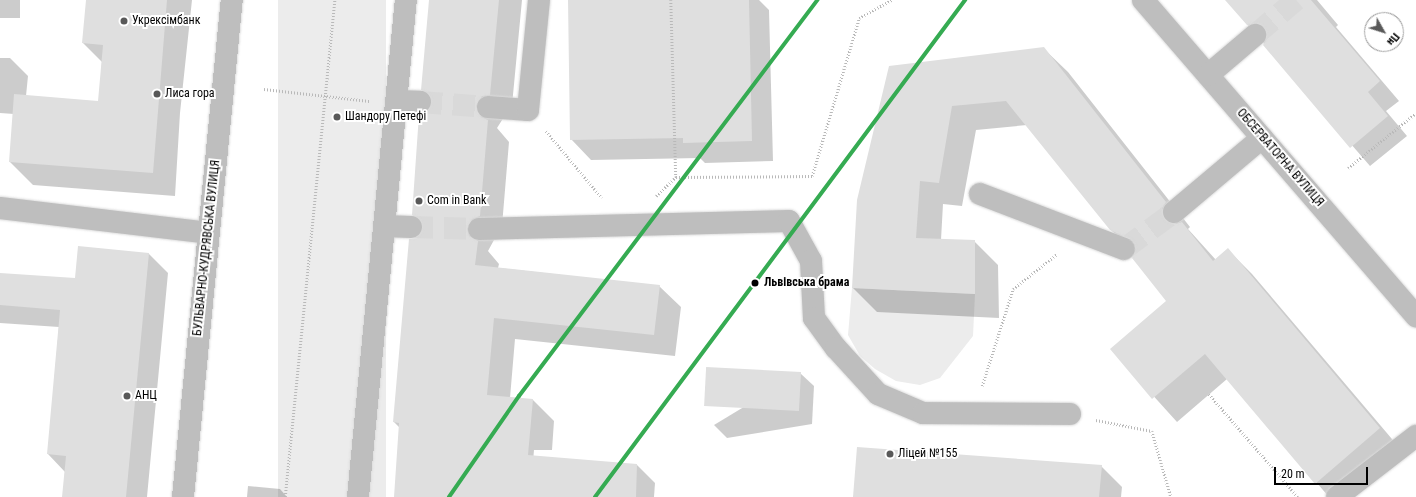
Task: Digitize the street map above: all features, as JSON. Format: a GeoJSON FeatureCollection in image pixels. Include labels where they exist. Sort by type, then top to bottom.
{"type":"FeatureCollection","features":[{"type":"Feature","properties":{"kind":"main road","name":"БУЛЬВАРНО-КУДРЯВСЬКА ВУЛИЦЯ"},"geometry":{"type":"LineString","coordinates":[[183,497],[232,0]]}},
{"type":"Feature","properties":{"kind":"main road"},"geometry":{"type":"LineString","coordinates":[[358,497],[406,0]]}},
{"type":"Feature","properties":{"kind":"main road"},"geometry":{"type":"LineString","coordinates":[[488,107],[528,110],[539,0]]}},
{"type":"Feature","properties":{"kind":"main road","name":"ОБСЕРВАТОРНА ВУЛИЦЯ"},"geometry":{"type":"LineString","coordinates":[[1143,0],[1416,316]]}},
{"type":"Feature","properties":{"kind":"main road"},"geometry":{"type":"LineString","coordinates":[[1208,75],[1255,35]]}},
{"type":"Feature","properties":{"kind":"main road"},"geometry":{"type":"LineString","coordinates":[[396,101],[420,102]]}},
{"type":"Feature","properties":{"kind":"main road"},"geometry":{"type":"LineString","coordinates":[[1174,212],[1262,138]]}},
{"type":"Feature","properties":{"kind":"main road"},"geometry":{"type":"LineString","coordinates":[[980,194],[1124,248]]}},
{"type":"Feature","properties":{"kind":"main road"},"geometry":{"type":"LineString","coordinates":[[0,208],[209,234]]}},
{"type":"Feature","properties":{"kind":"main road"},"geometry":{"type":"LineString","coordinates":[[479,229],[789,222],[811,261],[814,318],[836,348],[878,394],[923,413],[1070,414]]}},
{"type":"Feature","properties":{"kind":"main road"},"geometry":{"type":"LineString","coordinates":[[384,226],[411,227]]}},
{"type":"Feature","properties":{"kind":"main road"},"geometry":{"type":"LineString","coordinates":[[1337,497],[1416,436]]}},
{"type":"Feature","properties":{"kind":"path"},"geometry":{"type":"LineString","coordinates":[[285,497],[326,95],[334,0]]}},
{"type":"Feature","properties":{"kind":"path"},"geometry":{"type":"LineString","coordinates":[[671,0],[676,177],[812,176],[859,18],[892,0]]}},
{"type":"Feature","properties":{"kind":"path"},"geometry":{"type":"LineString","coordinates":[[264,89],[373,101]]}},
{"type":"Feature","properties":{"kind":"path"},"geometry":{"type":"LineString","coordinates":[[528,110],[605,201]]}},
{"type":"Feature","properties":{"kind":"path"},"geometry":{"type":"LineString","coordinates":[[1348,168],[1416,113]]}},
{"type":"Feature","properties":{"kind":"path"},"geometry":{"type":"LineString","coordinates":[[973,413],[1013,288],[1083,233]]}},
{"type":"Feature","properties":{"kind":"path"},"geometry":{"type":"LineString","coordinates":[[1209,394],[1298,497]]}},
{"type":"Feature","properties":{"kind":"path"},"geometry":{"type":"LineString","coordinates":[[1070,414],[1152,431],[1171,497]]}},
{"type":"Feature","properties":{"kind":"shaded area"},"geometry":{"type":"Polygon","coordinates":[[[278,0],[386,0],[386,497],[278,497],[278,0]]]}},
{"type":"Feature","properties":{"kind":"shaded area"},"geometry":{"type":"Polygon","coordinates":[[[852,288],[975,294],[973,336],[940,378],[920,385],[896,381],[875,369],[860,356],[848,335],[852,288]]]}},
{"type":"Feature","properties":{"kind":"building"},"geometry":{"type":"Polygon","coordinates":[[[86,0],[167,0],[153,173],[9,162],[14,94],[98,101],[103,45],[82,43],[86,0]]]}},
{"type":"Feature","properties":{"kind":"building"},"geometry":{"type":"Polygon","coordinates":[[[429,0],[499,0],[490,95],[482,96],[476,106],[481,117],[488,120],[480,216],[472,219],[467,229],[469,236],[478,241],[475,265],[660,285],[654,335],[494,318],[487,395],[533,399],[528,455],[637,464],[636,497],[394,497],[399,423],[393,422],[409,239],[417,238],[423,228],[422,221],[412,215],[419,114],[426,113],[432,103],[431,96],[421,90],[429,0]]]}},
{"type":"Feature","properties":{"kind":"building"},"geometry":{"type":"Polygon","coordinates":[[[568,0],[749,0],[752,141],[683,143],[683,138],[570,140],[568,0]]]}},
{"type":"Feature","properties":{"kind":"building"},"geometry":{"type":"Polygon","coordinates":[[[1225,0],[1311,0],[1380,81],[1368,92],[1388,116],[1350,148],[1263,45],[1267,39],[1265,27],[1259,23],[1247,25],[1225,0]]]}},
{"type":"Feature","properties":{"kind":"building"},"geometry":{"type":"Polygon","coordinates":[[[1044,47],[1166,202],[1162,208],[1165,220],[1176,224],[1182,222],[1213,261],[1228,248],[1380,428],[1315,484],[1205,354],[1152,399],[1110,349],[1166,301],[1132,258],[1136,247],[1134,241],[1110,230],[1006,101],[952,106],[939,183],[920,181],[916,238],[975,240],[975,294],[852,288],[857,200],[889,66],[1044,47]]]}},
{"type":"Feature","properties":{"kind":"building"},"geometry":{"type":"Polygon","coordinates":[[[78,246],[149,253],[126,497],[62,497],[66,456],[47,454],[60,310],[0,305],[0,273],[75,278],[78,246]]]}},
{"type":"Feature","properties":{"kind":"building"},"geometry":{"type":"Polygon","coordinates":[[[706,367],[801,372],[799,411],[704,406],[706,367]]]}},
{"type":"Feature","properties":{"kind":"building"},"geometry":{"type":"Polygon","coordinates":[[[857,447],[1102,465],[1099,497],[853,497],[857,447]]]}},
{"type":"Feature","properties":{"kind":"tunnel"},"geometry":{"type":"LineString","coordinates":[[1255,35],[1296,0]]}},
{"type":"Feature","properties":{"kind":"tunnel"},"geometry":{"type":"LineString","coordinates":[[420,102],[488,107]]}},
{"type":"Feature","properties":{"kind":"tunnel"},"geometry":{"type":"LineString","coordinates":[[1124,249],[1174,212]]}},
{"type":"Feature","properties":{"kind":"tunnel"},"geometry":{"type":"LineString","coordinates":[[411,227],[479,229]]}},
{"type":"Feature","properties":{"kind":"transit line"},"geometry":{"type":"LineString","coordinates":[[449,497],[519,396],[817,0]]}},
{"type":"Feature","properties":{"kind":"transit line"},"geometry":{"type":"LineString","coordinates":[[595,497],[965,0]]}},
{"type":"Feature","properties":{"kind":"place","name":"Укрексімбанк"},"geometry":{"type":"Point","coordinates":[124,21]}},
{"type":"Feature","properties":{"kind":"place","name":"Лиса гора"},"geometry":{"type":"Point","coordinates":[157,94]}},
{"type":"Feature","properties":{"kind":"place","name":"Шандору Петефі"},"geometry":{"type":"Point","coordinates":[337,117]}},
{"type":"Feature","properties":{"kind":"place","name":"Com in Bank"},"geometry":{"type":"Point","coordinates":[419,201]}},
{"type":"Feature","properties":{"kind":"place","name":"Львівська брама"},"geometry":{"type":"Point","coordinates":[755,283]}},
{"type":"Feature","properties":{"kind":"place","name":"АНЦ"},"geometry":{"type":"Point","coordinates":[127,396]}},
{"type":"Feature","properties":{"kind":"place","name":"Ліцей №155"},"geometry":{"type":"Point","coordinates":[890,454]}}]}
